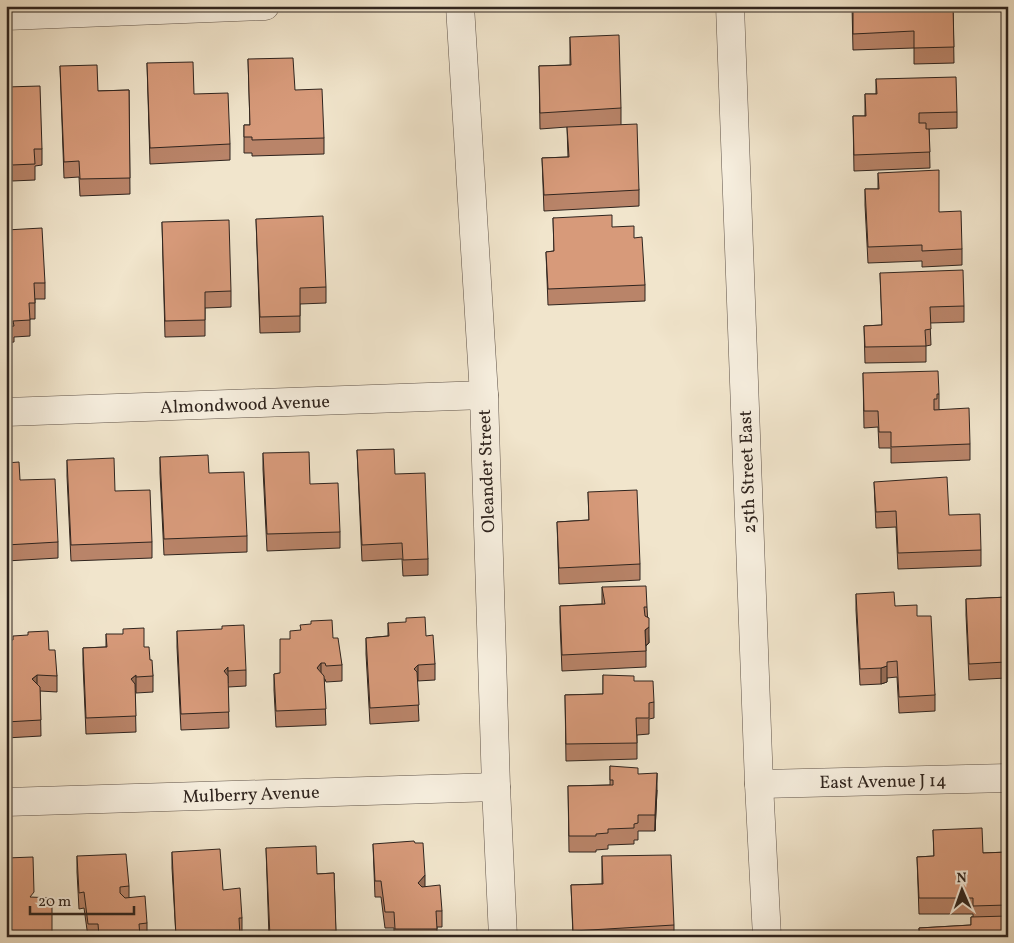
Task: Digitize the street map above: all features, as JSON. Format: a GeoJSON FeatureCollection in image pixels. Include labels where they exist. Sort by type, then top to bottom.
{"type":"FeatureCollection","features":[{"type":"Feature","properties":{"kind":"street"},"geometry":{"type":"LineString","coordinates":[[6,16],[265,6]]}},
{"type":"Feature","properties":{"kind":"street","name":"Oleander Street"},"geometry":{"type":"LineString","coordinates":[[460,6],[484,396],[496,786],[503,937]]}},
{"type":"Feature","properties":{"kind":"street","name":"25th Street East"},"geometry":{"type":"LineString","coordinates":[[730,6],[759,784],[767,937]]}},
{"type":"Feature","properties":{"kind":"street","name":"Almondwood Avenue"},"geometry":{"type":"LineString","coordinates":[[6,412],[484,396]]}},
{"type":"Feature","properties":{"kind":"street","name":"East Avenue J 14"},"geometry":{"type":"LineString","coordinates":[[759,784],[1008,778]]}},
{"type":"Feature","properties":{"kind":"street","name":"Mulberry Avenue"},"geometry":{"type":"LineString","coordinates":[[6,802],[496,786]]}},
{"type":"Feature","properties":{"kind":"building"},"geometry":{"type":"Polygon","coordinates":[[[853,6],[953,6],[954,47],[914,48],[914,31],[853,34],[853,6]]]}},
{"type":"Feature","properties":{"kind":"building"},"geometry":{"type":"Polygon","coordinates":[[[619,35],[621,108],[540,113],[539,66],[571,65],[570,37],[619,35]]]}},
{"type":"Feature","properties":{"kind":"building"},"geometry":{"type":"Polygon","coordinates":[[[293,58],[295,90],[322,89],[324,138],[252,140],[252,137],[244,137],[244,125],[250,125],[248,59],[293,58]]]}},
{"type":"Feature","properties":{"kind":"building"},"geometry":{"type":"Polygon","coordinates":[[[193,62],[194,94],[228,93],[230,144],[150,148],[147,63],[193,62]]]}},
{"type":"Feature","properties":{"kind":"building"},"geometry":{"type":"Polygon","coordinates":[[[97,65],[98,91],[129,90],[130,178],[80,179],[79,161],[64,162],[60,66],[97,65]]]}},
{"type":"Feature","properties":{"kind":"building"},"geometry":{"type":"Polygon","coordinates":[[[956,77],[957,112],[919,113],[919,123],[926,123],[926,129],[929,129],[930,152],[854,155],[853,116],[866,116],[865,94],[877,94],[876,79],[956,77]]]}},
{"type":"Feature","properties":{"kind":"building"},"geometry":{"type":"Polygon","coordinates":[[[40,86],[42,149],[34,149],[35,164],[12,165],[12,150],[6,150],[6,87],[40,86]]]}},
{"type":"Feature","properties":{"kind":"building"},"geometry":{"type":"Polygon","coordinates":[[[637,124],[639,190],[544,195],[542,158],[569,157],[567,127],[637,124]]]}},
{"type":"Feature","properties":{"kind":"building"},"geometry":{"type":"Polygon","coordinates":[[[939,170],[939,212],[961,211],[962,249],[922,251],[922,245],[868,247],[865,189],[879,189],[878,173],[939,170]]]}},
{"type":"Feature","properties":{"kind":"building"},"geometry":{"type":"Polygon","coordinates":[[[612,215],[612,227],[634,226],[634,238],[642,237],[645,285],[548,289],[546,252],[554,251],[553,218],[612,215]]]}},
{"type":"Feature","properties":{"kind":"building"},"geometry":{"type":"Polygon","coordinates":[[[323,216],[326,287],[300,288],[300,316],[260,317],[256,219],[323,216]]]}},
{"type":"Feature","properties":{"kind":"building"},"geometry":{"type":"Polygon","coordinates":[[[229,220],[231,291],[205,292],[205,320],[165,321],[162,222],[229,220]]]}},
{"type":"Feature","properties":{"kind":"building"},"geometry":{"type":"Polygon","coordinates":[[[42,228],[45,283],[34,283],[35,303],[29,303],[30,320],[13,321],[14,326],[6,327],[6,230],[42,228]]]}},
{"type":"Feature","properties":{"kind":"building"},"geometry":{"type":"Polygon","coordinates":[[[963,270],[964,306],[930,307],[931,329],[925,330],[926,346],[865,347],[864,326],[882,325],[880,273],[963,270]]]}},
{"type":"Feature","properties":{"kind":"building"},"geometry":{"type":"Polygon","coordinates":[[[938,371],[939,394],[937,394],[937,399],[934,399],[934,410],[969,408],[970,444],[891,447],[891,432],[879,432],[878,411],[864,411],[863,373],[938,371]]]}},
{"type":"Feature","properties":{"kind":"building"},"geometry":{"type":"Polygon","coordinates":[[[394,449],[395,474],[425,473],[428,559],[403,560],[402,543],[362,545],[357,450],[394,449]]]}},
{"type":"Feature","properties":{"kind":"building"},"geometry":{"type":"Polygon","coordinates":[[[309,452],[310,484],[338,483],[340,532],[267,534],[263,453],[309,452]]]}},
{"type":"Feature","properties":{"kind":"building"},"geometry":{"type":"Polygon","coordinates":[[[208,455],[209,473],[244,472],[247,536],[164,539],[160,457],[208,455]]]}},
{"type":"Feature","properties":{"kind":"building"},"geometry":{"type":"Polygon","coordinates":[[[114,458],[115,491],[150,490],[152,542],[71,545],[67,460],[114,458]]]}},
{"type":"Feature","properties":{"kind":"building"},"geometry":{"type":"Polygon","coordinates":[[[19,462],[20,480],[55,479],[58,542],[6,545],[6,463],[19,462]]]}},
{"type":"Feature","properties":{"kind":"building"},"geometry":{"type":"Polygon","coordinates":[[[947,477],[949,515],[980,514],[981,550],[898,553],[896,511],[876,512],[874,482],[947,477]]]}},
{"type":"Feature","properties":{"kind":"building"},"geometry":{"type":"Polygon","coordinates":[[[637,490],[640,564],[559,568],[557,522],[589,520],[588,492],[637,490]]]}},
{"type":"Feature","properties":{"kind":"building"},"geometry":{"type":"Polygon","coordinates":[[[646,586],[647,607],[644,607],[645,616],[649,618],[649,627],[645,630],[646,651],[562,655],[560,606],[605,604],[602,587],[646,586]]]}},
{"type":"Feature","properties":{"kind":"building"},"geometry":{"type":"Polygon","coordinates":[[[894,592],[895,606],[917,605],[917,616],[931,616],[935,695],[899,697],[897,661],[887,662],[887,666],[881,668],[860,669],[856,594],[894,592]]]}},
{"type":"Feature","properties":{"kind":"building"},"geometry":{"type":"Polygon","coordinates":[[[1008,597],[1008,691],[1006,662],[969,664],[966,599],[1008,597]]]}},
{"type":"Feature","properties":{"kind":"building"},"geometry":{"type":"Polygon","coordinates":[[[425,617],[426,636],[433,635],[435,664],[418,665],[414,669],[417,672],[419,705],[370,708],[366,638],[389,636],[388,623],[406,622],[406,618],[425,617]]]}},
{"type":"Feature","properties":{"kind":"building"},"geometry":{"type":"Polygon","coordinates":[[[332,620],[333,638],[338,638],[342,665],[326,666],[325,663],[321,663],[317,668],[324,676],[326,709],[276,711],[274,674],[280,673],[280,639],[290,639],[290,631],[301,630],[300,625],[311,624],[311,621],[332,620]]]}},
{"type":"Feature","properties":{"kind":"building"},"geometry":{"type":"Polygon","coordinates":[[[244,625],[246,670],[228,671],[228,667],[224,671],[228,676],[229,712],[181,714],[177,631],[222,629],[222,626],[244,625]]]}},
{"type":"Feature","properties":{"kind":"building"},"geometry":{"type":"Polygon","coordinates":[[[144,628],[144,647],[149,647],[153,676],[136,677],[136,675],[131,679],[135,684],[136,716],[86,718],[83,648],[107,647],[106,634],[123,634],[123,629],[144,628]]]}},
{"type":"Feature","properties":{"kind":"building"},"geometry":{"type":"Polygon","coordinates":[[[48,631],[49,650],[55,650],[57,676],[37,675],[32,679],[40,687],[41,720],[6,722],[6,641],[13,640],[13,636],[28,635],[28,632],[48,631]]]}},
{"type":"Feature","properties":{"kind":"building"},"geometry":{"type":"Polygon","coordinates":[[[603,675],[634,676],[634,681],[653,681],[654,702],[649,703],[649,718],[636,718],[637,743],[566,744],[565,695],[603,694],[603,675]]]}},
{"type":"Feature","properties":{"kind":"building"},"geometry":{"type":"Polygon","coordinates":[[[610,766],[638,768],[638,774],[657,773],[655,815],[638,815],[638,823],[634,824],[634,828],[608,829],[608,833],[596,834],[596,836],[569,836],[568,786],[613,785],[613,780],[610,780],[610,766]]]}},
{"type":"Feature","properties":{"kind":"building"},"geometry":{"type":"Polygon","coordinates":[[[982,828],[983,853],[1008,852],[1007,905],[973,906],[973,898],[919,898],[917,857],[934,856],[933,830],[982,828]]]}},
{"type":"Feature","properties":{"kind":"building"},"geometry":{"type":"Polygon","coordinates":[[[414,841],[415,843],[423,843],[425,875],[418,883],[422,887],[440,885],[442,911],[436,911],[437,929],[395,929],[394,912],[385,912],[381,881],[375,881],[373,844],[414,841]]]}},
{"type":"Feature","properties":{"kind":"building"},"geometry":{"type":"Polygon","coordinates":[[[316,846],[317,874],[334,873],[336,931],[317,932],[317,937],[270,937],[266,848],[316,846]]]}},
{"type":"Feature","properties":{"kind":"building"},"geometry":{"type":"Polygon","coordinates":[[[220,849],[223,890],[240,888],[242,918],[239,918],[240,936],[215,937],[215,933],[200,934],[200,937],[176,937],[172,852],[220,849]]]}},
{"type":"Feature","properties":{"kind":"building"},"geometry":{"type":"Polygon","coordinates":[[[126,854],[129,886],[120,887],[120,893],[125,898],[145,896],[147,923],[139,924],[140,937],[99,936],[98,924],[88,924],[84,892],[79,893],[77,856],[126,854]]]}},
{"type":"Feature","properties":{"kind":"building"},"geometry":{"type":"Polygon","coordinates":[[[671,855],[674,925],[573,931],[571,885],[603,884],[602,856],[671,855]]]}},
{"type":"Feature","properties":{"kind":"building"},"geometry":{"type":"Polygon","coordinates":[[[33,857],[34,892],[30,897],[52,898],[52,937],[6,937],[6,858],[33,857]]]}},
{"type":"Feature","properties":{"kind":"building"},"geometry":{"type":"Polygon","coordinates":[[[1008,916],[1008,937],[920,937],[919,928],[971,925],[971,917],[1008,916]]]}}]}
